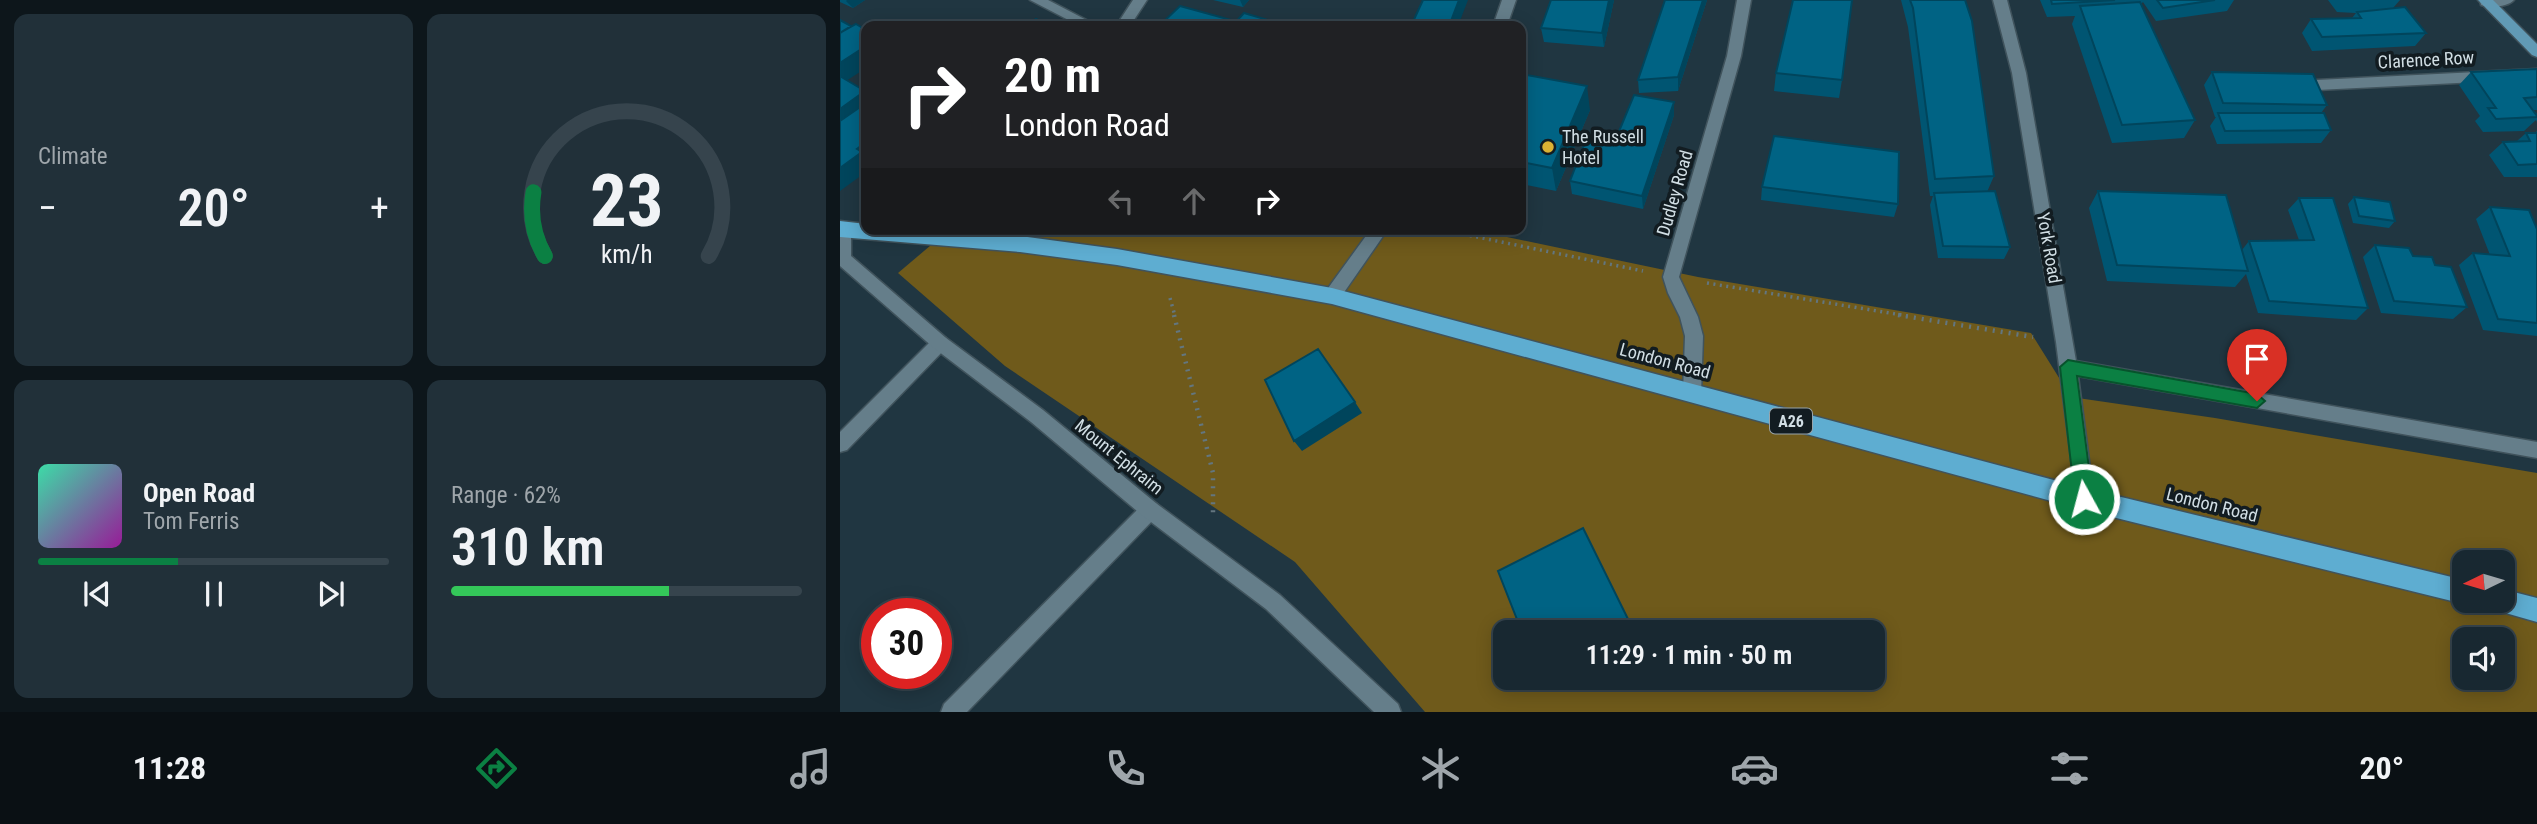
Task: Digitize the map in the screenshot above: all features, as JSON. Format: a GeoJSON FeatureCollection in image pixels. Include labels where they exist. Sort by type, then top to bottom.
{"type":"FeatureCollection","features":[{"type":"Feature","properties":{"kind":"highway","name":"London Road"},"geometry":{"type":"LineString","coordinates":[[841,229],[861,230]]}},
{"type":"Feature","properties":{"kind":"highway","name":"London Road"},"geometry":{"type":"LineString","coordinates":[[936,235],[1161,264],[1332,296],[2084,499],[2452,589]]}},
{"type":"Feature","properties":{"kind":"highway"},"geometry":{"type":"LineString","coordinates":[[2515,604],[2537,610]]}},
{"type":"Feature","properties":{"kind":"main road"},"geometry":{"type":"LineString","coordinates":[[2485,1],[2537,52]]}},
{"type":"Feature","properties":{"kind":"street"},"geometry":{"type":"LineString","coordinates":[[1037,0],[1080,21]]}},
{"type":"Feature","properties":{"kind":"street"},"geometry":{"type":"LineString","coordinates":[[1126,21],[1140,0]]}},
{"type":"Feature","properties":{"kind":"street"},"geometry":{"type":"LineString","coordinates":[[1502,21],[1509,0]]}},
{"type":"Feature","properties":{"kind":"street","name":"Dudley Road"},"geometry":{"type":"LineString","coordinates":[[1671,277],[1734,56],[1744,0]]}},
{"type":"Feature","properties":{"kind":"street","name":"York Road"},"geometry":{"type":"LineString","coordinates":[[2000,0],[2019,73],[2065,342],[2084,499]]}},
{"type":"Feature","properties":{"kind":"street"},"geometry":{"type":"LineString","coordinates":[[2485,1],[2507,0]]}},
{"type":"Feature","properties":{"kind":"street","name":"Clarence Row"},"geometry":{"type":"LineString","coordinates":[[2317,85],[2537,74]]}},
{"type":"Feature","properties":{"kind":"street","name":"Mount Ephraim"},"geometry":{"type":"LineString","coordinates":[[841,229],[843,258],[940,343],[1037,416],[1150,510],[1273,602],[1390,712]]}},
{"type":"Feature","properties":{"kind":"street"},"geometry":{"type":"LineString","coordinates":[[1332,296],[1376,235]]}},
{"type":"Feature","properties":{"kind":"street"},"geometry":{"type":"LineString","coordinates":[[1671,277],[1672,287],[1688,314],[1696,340],[1692,394]]}},
{"type":"Feature","properties":{"kind":"street"},"geometry":{"type":"LineString","coordinates":[[840,444],[940,343]]}},
{"type":"Feature","properties":{"kind":"street"},"geometry":{"type":"LineString","coordinates":[[2068,367],[2537,450]]}},
{"type":"Feature","properties":{"kind":"street"},"geometry":{"type":"LineString","coordinates":[[952,712],[1150,510]]}},
{"type":"Feature","properties":{"kind":"path"},"geometry":{"type":"LineString","coordinates":[[1467,235],[1671,277],[2065,342]]}},
{"type":"Feature","properties":{"kind":"path"},"geometry":{"type":"LineString","coordinates":[[1161,264],[1213,473],[1212,554]]}},
{"type":"Feature","properties":{"kind":"shaded area"},"geometry":{"type":"Polygon","coordinates":[[[943,235],[1498,235],[1698,277],[2031,333],[2071,397],[2215,418],[2537,473],[2537,712],[1425,712],[1295,562],[1005,366],[898,273],[943,235]]]}},
{"type":"Feature","properties":{"kind":"building"},"geometry":{"type":"Polygon","coordinates":[[[1423,0],[1459,0],[1451,21],[1413,21],[1423,0]]]}},
{"type":"Feature","properties":{"kind":"building"},"geometry":{"type":"Polygon","coordinates":[[[1551,0],[1609,0],[1602,33],[1541,28],[1551,0]]]}},
{"type":"Feature","properties":{"kind":"building"},"geometry":{"type":"Polygon","coordinates":[[[1665,0],[1703,0],[1678,77],[1638,80],[1665,0]]]}},
{"type":"Feature","properties":{"kind":"building"},"geometry":{"type":"Polygon","coordinates":[[[1793,0],[1852,0],[1842,80],[1776,73],[1793,0]]]}},
{"type":"Feature","properties":{"kind":"building"},"geometry":{"type":"Polygon","coordinates":[[[1910,0],[1965,0],[1972,21],[1994,176],[1935,179],[1910,0]]]}},
{"type":"Feature","properties":{"kind":"building"},"geometry":{"type":"Polygon","coordinates":[[[2051,0],[2115,0],[2052,4],[2051,0]]]}},
{"type":"Feature","properties":{"kind":"building"},"geometry":{"type":"Polygon","coordinates":[[[2157,0],[2215,0],[2163,8],[2157,0]]]}},
{"type":"Feature","properties":{"kind":"building"},"geometry":{"type":"Polygon","coordinates":[[[2140,2],[2195,120],[2122,125],[2080,6],[2140,2]]]}},
{"type":"Feature","properties":{"kind":"building"},"geometry":{"type":"Polygon","coordinates":[[[1180,6],[1231,20],[1230,21],[1164,21],[1180,6]]]}},
{"type":"Feature","properties":{"kind":"building"},"geometry":{"type":"Polygon","coordinates":[[[2405,7],[2426,33],[2322,37],[2311,19],[2361,18],[2357,12],[2405,7]]]}},
{"type":"Feature","properties":{"kind":"building"},"geometry":{"type":"Polygon","coordinates":[[[1244,13],[1271,21],[1237,21],[1244,13]]]}},
{"type":"Feature","properties":{"kind":"building"},"geometry":{"type":"Polygon","coordinates":[[[840,20],[851,26],[840,33],[840,20]]]}},
{"type":"Feature","properties":{"kind":"building"},"geometry":{"type":"Polygon","coordinates":[[[856,24],[861,27],[861,49],[840,63],[840,33],[856,24]]]}},
{"type":"Feature","properties":{"kind":"building"},"geometry":{"type":"Polygon","coordinates":[[[2537,69],[2537,97],[2524,98],[2537,117],[2496,119],[2488,108],[2496,108],[2471,72],[2537,69]]]}},
{"type":"Feature","properties":{"kind":"building"},"geometry":{"type":"Polygon","coordinates":[[[2212,72],[2313,74],[2327,105],[2223,103],[2212,72]]]}},
{"type":"Feature","properties":{"kind":"building"},"geometry":{"type":"Polygon","coordinates":[[[1526,75],[1587,86],[1552,168],[1526,163],[1526,75]]]}},
{"type":"Feature","properties":{"kind":"building"},"geometry":{"type":"Polygon","coordinates":[[[840,76],[861,89],[861,94],[840,109],[840,76]]]}},
{"type":"Feature","properties":{"kind":"building"},"geometry":{"type":"Polygon","coordinates":[[[1634,95],[1674,102],[1642,196],[1570,181],[1585,142],[1613,146],[1634,95]]]}},
{"type":"Feature","properties":{"kind":"building"},"geometry":{"type":"Polygon","coordinates":[[[861,106],[861,146],[857,149],[861,153],[840,168],[840,121],[861,106]]]}},
{"type":"Feature","properties":{"kind":"building"},"geometry":{"type":"Polygon","coordinates":[[[2218,113],[2324,113],[2331,130],[2225,131],[2218,113]]]}},
{"type":"Feature","properties":{"kind":"building"},"geometry":{"type":"Polygon","coordinates":[[[2526,133],[2537,133],[2537,164],[2518,165],[2503,142],[2530,141],[2526,133]]]}},
{"type":"Feature","properties":{"kind":"building"},"geometry":{"type":"Polygon","coordinates":[[[1774,136],[1899,152],[1898,204],[1762,187],[1774,136]]]}},
{"type":"Feature","properties":{"kind":"building"},"geometry":{"type":"Polygon","coordinates":[[[1995,191],[2010,247],[1943,246],[1934,193],[1995,191]]]}},
{"type":"Feature","properties":{"kind":"building"},"geometry":{"type":"Polygon","coordinates":[[[2098,191],[2226,195],[2248,271],[2117,265],[2098,191]]]}},
{"type":"Feature","properties":{"kind":"building"},"geometry":{"type":"Polygon","coordinates":[[[2354,197],[2390,202],[2395,221],[2359,216],[2354,197]]]}},
{"type":"Feature","properties":{"kind":"building"},"geometry":{"type":"Polygon","coordinates":[[[2299,198],[2333,198],[2368,308],[2269,301],[2249,241],[2314,240],[2299,198]]]}},
{"type":"Feature","properties":{"kind":"building"},"geometry":{"type":"Polygon","coordinates":[[[2490,207],[2529,210],[2537,229],[2537,323],[2498,319],[2473,253],[2510,256],[2490,207]]]}},
{"type":"Feature","properties":{"kind":"building"},"geometry":{"type":"Polygon","coordinates":[[[2375,245],[2409,248],[2413,256],[2432,257],[2435,265],[2451,267],[2467,307],[2394,301],[2375,245]]]}},
{"type":"Feature","properties":{"kind":"building"},"geometry":{"type":"Polygon","coordinates":[[[1318,349],[1355,402],[1294,441],[1265,380],[1318,349]]]}},
{"type":"Feature","properties":{"kind":"building"},"geometry":{"type":"Polygon","coordinates":[[[1583,528],[1628,619],[1517,620],[1498,571],[1583,528]]]}},
{"type":"Feature","properties":{"kind":"place","name":"The Russell Hotel"},"geometry":{"type":"Point","coordinates":[1548,147]}},
{"type":"Feature","properties":{"kind":"route"},"geometry":{"type":"LineString","coordinates":[[2084,499],[2068,367],[2257,401]]}}]}
